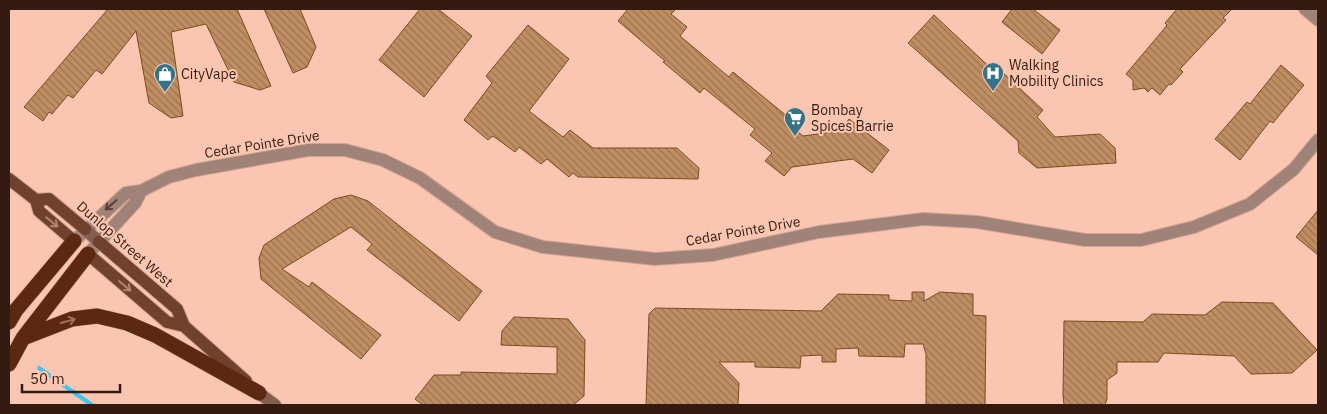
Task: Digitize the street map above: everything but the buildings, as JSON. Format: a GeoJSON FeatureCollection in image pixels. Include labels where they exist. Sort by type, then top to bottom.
{"type":"FeatureCollection","features":[{"type":"Feature","properties":{"kind":"highway"},"geometry":{"type":"LineString","coordinates":[[9,322],[16,310],[74,241]]}},
{"type":"Feature","properties":{"kind":"highway"},"geometry":{"type":"LineString","coordinates":[[9,364],[23,338],[88,254]]}},
{"type":"Feature","properties":{"kind":"highway"},"geometry":{"type":"LineString","coordinates":[[23,338],[72,319],[98,316],[127,322],[155,335],[260,393]]}},
{"type":"Feature","properties":{"kind":"main road","name":"Dunlop Street West"},"geometry":{"type":"LineString","coordinates":[[9,178],[36,200],[39,211],[167,322],[184,326]]}},
{"type":"Feature","properties":{"kind":"main road","name":"Dunlop Street West"},"geometry":{"type":"LineString","coordinates":[[36,200],[49,199],[85,229],[177,309],[184,326],[275,405]]}},
{"type":"Feature","properties":{"kind":"street"},"geometry":{"type":"LineString","coordinates":[[1305,9],[1318,20]]}},
{"type":"Feature","properties":{"kind":"street","name":"Cedar Pointe Drive"},"geometry":{"type":"LineString","coordinates":[[74,241],[126,193],[142,190],[169,178],[196,170],[308,150],[345,150],[383,160],[420,178],[495,232],[543,247],[656,259],[713,255],[819,232],[923,219],[977,222],[1085,240],[1141,240],[1194,227],[1250,204],[1294,170],[1318,140]]}},
{"type":"Feature","properties":{"kind":"street"},"geometry":{"type":"LineString","coordinates":[[88,254],[135,203],[142,190]]}},
{"type":"Feature","properties":{"kind":"waterway"},"geometry":{"type":"LineString","coordinates":[[39,368],[92,405]]}},
{"type":"Feature","properties":{"kind":"place","name":"Walking Mobility Clinics"},"geometry":{"type":"Point","coordinates":[993,92]}},
{"type":"Feature","properties":{"kind":"place","name":"CityVape"},"geometry":{"type":"Point","coordinates":[165,93]}},
{"type":"Feature","properties":{"kind":"place","name":"Bombay Spices Barrie"},"geometry":{"type":"Point","coordinates":[795,137]}}]}
